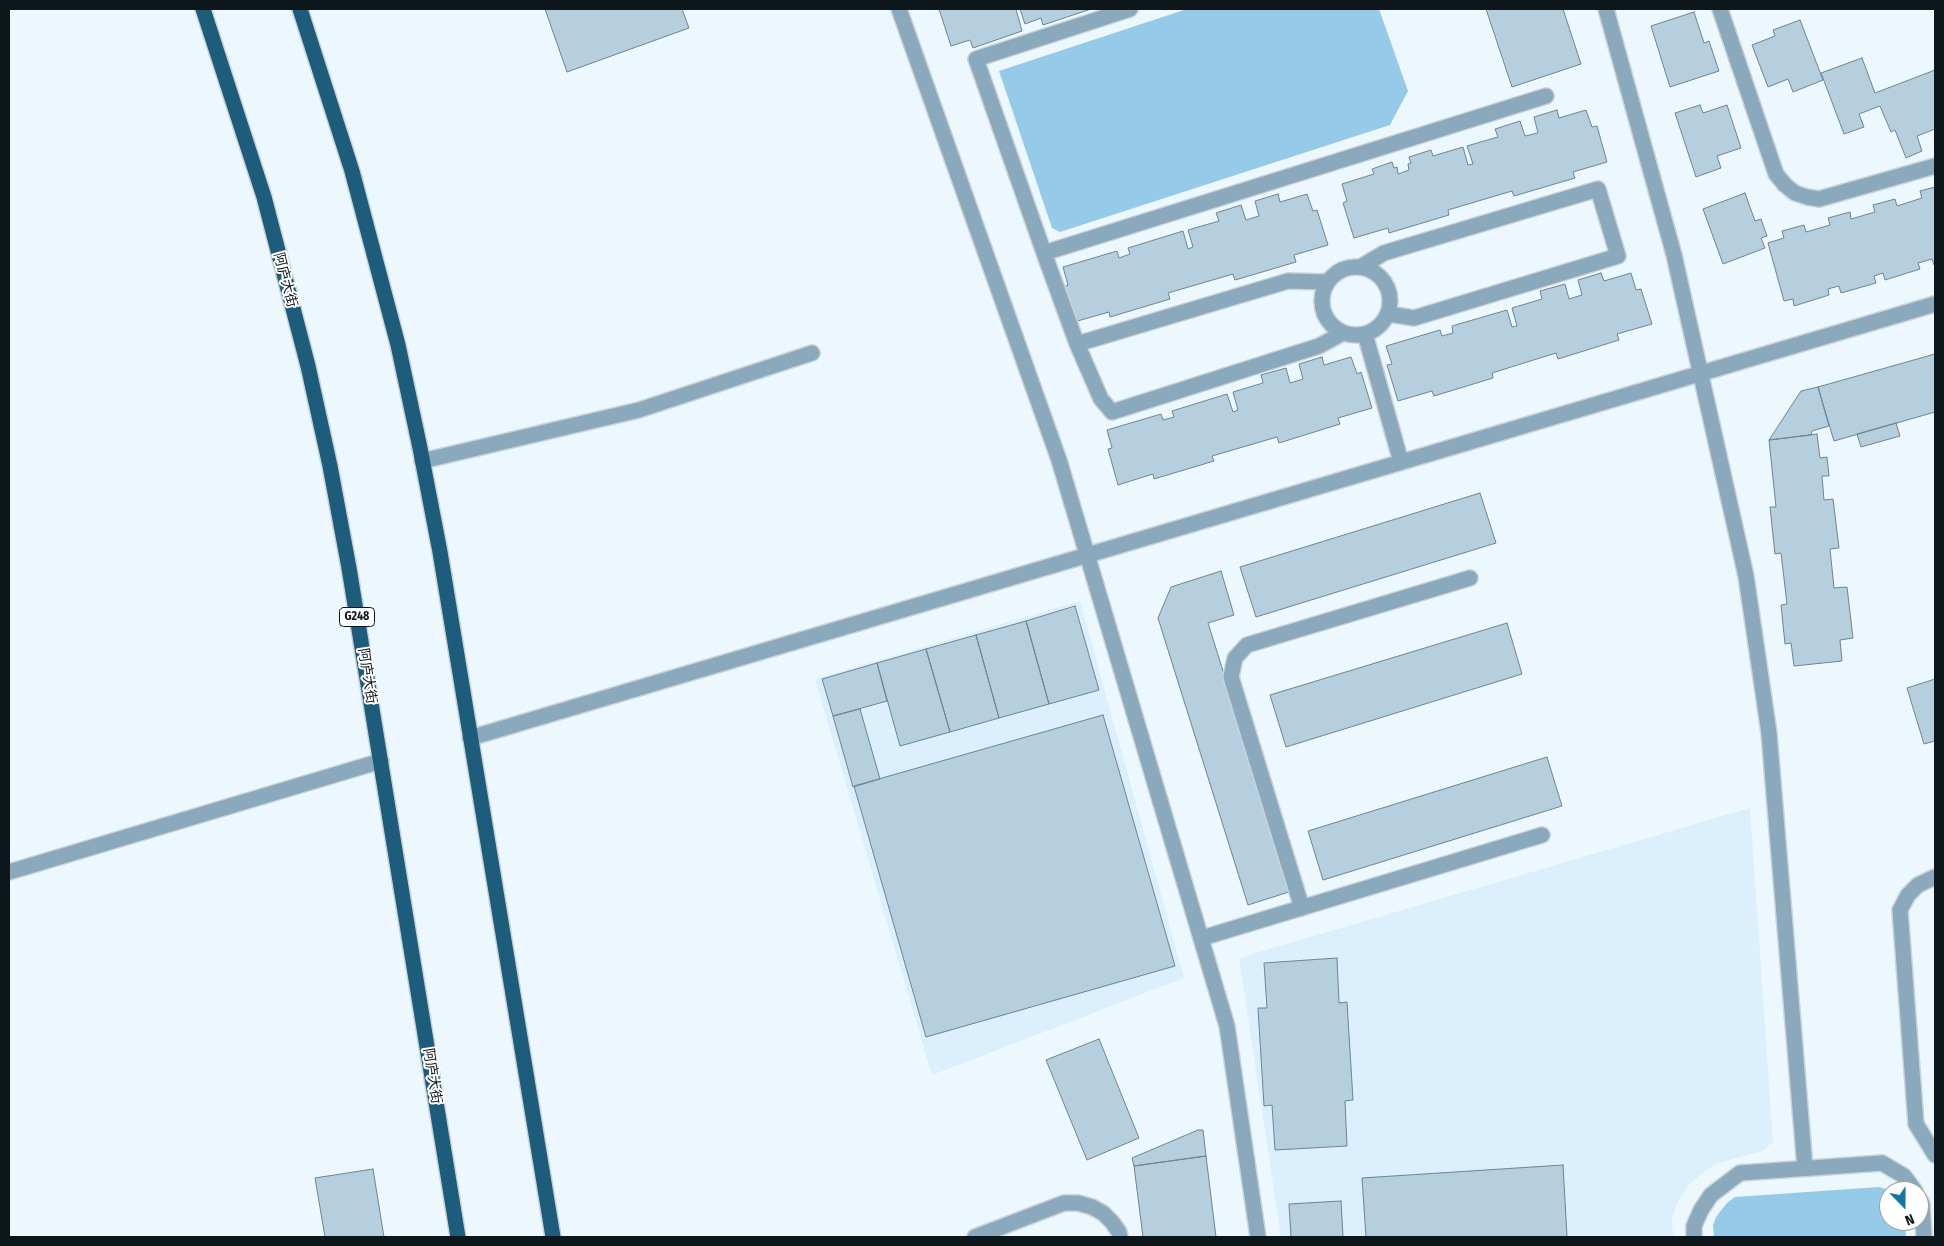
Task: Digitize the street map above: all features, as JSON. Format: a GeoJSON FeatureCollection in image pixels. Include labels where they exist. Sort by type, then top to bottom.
{"type":"FeatureCollection","features":[{"type":"Feature","properties":{"kind":"highway","name":"阿庐大街"},"geometry":{"type":"LineString","coordinates":[[203,9],[264,197],[308,366],[330,466],[381,761],[458,1237]]}},
{"type":"Feature","properties":{"kind":"highway"},"geometry":{"type":"LineString","coordinates":[[300,9],[352,171],[398,345],[422,461],[440,552],[553,1237]]}},
{"type":"Feature","properties":{"kind":"street"},"geometry":{"type":"LineString","coordinates":[[899,9],[1059,460],[1228,1026],[1258,1237]]}},
{"type":"Feature","properties":{"kind":"street"},"geometry":{"type":"LineString","coordinates":[[1130,9],[976,59],[1077,344],[1101,399],[1112,412],[1319,346],[1343,333]]}},
{"type":"Feature","properties":{"kind":"street"},"geometry":{"type":"LineString","coordinates":[[1606,9],[1667,227],[1746,576],[1769,733],[1805,1168]]}},
{"type":"Feature","properties":{"kind":"street"},"geometry":{"type":"LineString","coordinates":[[1720,9],[1776,174],[1784,185],[1801,195],[1819,199],[1935,166]]}},
{"type":"Feature","properties":{"kind":"street"},"geometry":{"type":"LineString","coordinates":[[1044,253],[1546,96]]}},
{"type":"Feature","properties":{"kind":"street"},"geometry":{"type":"LineString","coordinates":[[1362,266],[1374,271],[1384,280],[1390,292],[1389,314],[1375,330],[1365,334],[1343,333],[1330,322],[1322,307],[1322,294],[1327,282],[1336,272],[1349,267],[1362,266],[1384,253],[1598,189],[1618,256],[1414,318],[1389,314]]}},
{"type":"Feature","properties":{"kind":"street"},"geometry":{"type":"LineString","coordinates":[[1077,344],[1288,281],[1327,282]]}},
{"type":"Feature","properties":{"kind":"street"},"geometry":{"type":"LineString","coordinates":[[470,738],[1935,304]]}},
{"type":"Feature","properties":{"kind":"street"},"geometry":{"type":"LineString","coordinates":[[1365,334],[1401,462]]}},
{"type":"Feature","properties":{"kind":"street"},"geometry":{"type":"LineString","coordinates":[[422,461],[639,410],[812,353]]}},
{"type":"Feature","properties":{"kind":"street"},"geometry":{"type":"LineString","coordinates":[[1302,908],[1232,676],[1235,658],[1247,645],[1470,578]]}},
{"type":"Feature","properties":{"kind":"street"},"geometry":{"type":"LineString","coordinates":[[9,872],[381,761]]}},
{"type":"Feature","properties":{"kind":"street"},"geometry":{"type":"LineString","coordinates":[[1202,938],[1542,835]]}},
{"type":"Feature","properties":{"kind":"street"},"geometry":{"type":"LineString","coordinates":[[1935,877],[1918,886],[1908,895],[1900,910],[1916,1124],[1935,1156]]}},
{"type":"Feature","properties":{"kind":"street"},"geometry":{"type":"LineString","coordinates":[[1694,1237],[1694,1226],[1701,1210],[1711,1195],[1740,1173],[1882,1163],[1904,1176],[1908,1181]]}},
{"type":"Feature","properties":{"kind":"street"},"geometry":{"type":"LineString","coordinates":[[975,1237],[1064,1203],[1078,1203],[1103,1213],[1112,1222],[1120,1237]]}},
{"type":"Feature","properties":{"kind":"shaded area"},"geometry":{"type":"Polygon","coordinates":[[[1187,9],[1379,9],[1408,91],[1390,125],[1060,232],[1052,228],[999,71],[1187,9]]]}},
{"type":"Feature","properties":{"kind":"shaded area"},"geometry":{"type":"Polygon","coordinates":[[[1080,601],[1184,978],[932,1075],[815,679],[1080,601]]]}},
{"type":"Feature","properties":{"kind":"shaded area"},"geometry":{"type":"Polygon","coordinates":[[[1750,808],[1773,1142],[1762,1151],[1718,1163],[1702,1173],[1688,1186],[1678,1201],[1672,1218],[1673,1237],[1281,1237],[1239,958],[1750,808]]]}},
{"type":"Feature","properties":{"kind":"shaded area"},"geometry":{"type":"Polygon","coordinates":[[[1879,1187],[1879,1231],[1906,1231],[1906,1237],[1714,1237],[1713,1225],[1716,1217],[1727,1203],[1735,1197],[1879,1187]]]}},
{"type":"Feature","properties":{"kind":"building"},"geometry":{"type":"Polygon","coordinates":[[[545,9],[682,9],[689,28],[567,72],[545,9]]]}},
{"type":"Feature","properties":{"kind":"building"},"geometry":{"type":"Polygon","coordinates":[[[939,9],[1016,9],[1022,31],[973,48],[970,40],[951,46],[939,9]]]}},
{"type":"Feature","properties":{"kind":"building"},"geometry":{"type":"Polygon","coordinates":[[[1020,9],[1091,9],[1043,25],[1041,18],[1025,24],[1020,9]]]}},
{"type":"Feature","properties":{"kind":"building"},"geometry":{"type":"Polygon","coordinates":[[[1486,9],[1563,9],[1581,64],[1512,87],[1486,9]]]}},
{"type":"Feature","properties":{"kind":"building"},"geometry":{"type":"Polygon","coordinates":[[[1694,12],[1704,43],[1709,41],[1719,71],[1670,87],[1651,26],[1694,12]]]}},
{"type":"Feature","properties":{"kind":"building"},"geometry":{"type":"Polygon","coordinates":[[[1800,20],[1823,80],[1793,92],[1788,79],[1768,87],[1752,45],[1775,36],[1773,30],[1800,20]]]}},
{"type":"Feature","properties":{"kind":"building"},"geometry":{"type":"Polygon","coordinates":[[[1862,58],[1875,93],[1935,70],[1935,129],[1917,136],[1922,151],[1906,158],[1895,130],[1891,132],[1880,106],[1859,114],[1864,127],[1844,134],[1821,73],[1862,58]]]}},
{"type":"Feature","properties":{"kind":"building"},"geometry":{"type":"Polygon","coordinates":[[[1700,105],[1703,113],[1727,105],[1741,148],[1717,156],[1721,168],[1696,177],[1675,113],[1700,105]]]}},
{"type":"Feature","properties":{"kind":"building"},"geometry":{"type":"Polygon","coordinates":[[[1557,110],[1559,118],[1586,110],[1592,127],[1597,126],[1607,162],[1573,172],[1575,178],[1514,196],[1512,191],[1448,210],[1449,215],[1389,233],[1388,228],[1354,238],[1343,203],[1347,201],[1342,184],[1374,174],[1372,169],[1392,162],[1394,168],[1397,167],[1398,174],[1409,170],[1408,164],[1411,163],[1409,157],[1431,150],[1433,156],[1463,147],[1468,165],[1473,164],[1467,146],[1498,137],[1495,129],[1520,121],[1525,136],[1538,133],[1534,117],[1557,110]]]}},
{"type":"Feature","properties":{"kind":"building"},"geometry":{"type":"Polygon","coordinates":[[[1935,187],[1935,265],[1932,259],[1918,263],[1920,269],[1885,280],[1883,273],[1874,276],[1876,283],[1841,293],[1839,286],[1828,289],[1829,295],[1794,306],[1793,299],[1784,301],[1768,243],[1784,238],[1782,231],[1804,225],[1806,232],[1830,225],[1828,218],[1850,212],[1851,219],[1875,212],[1873,205],[1895,199],[1897,206],[1922,198],[1920,191],[1935,187]]]}},
{"type":"Feature","properties":{"kind":"building"},"geometry":{"type":"Polygon","coordinates":[[[1745,193],[1755,221],[1761,219],[1767,236],[1761,238],[1765,248],[1723,264],[1703,209],[1745,193]]]}},
{"type":"Feature","properties":{"kind":"building"},"geometry":{"type":"Polygon","coordinates":[[[1278,194],[1280,202],[1307,194],[1313,211],[1317,210],[1328,245],[1294,255],[1296,262],[1235,280],[1233,274],[1168,293],[1170,299],[1110,317],[1109,312],[1074,322],[1064,287],[1068,285],[1063,267],[1117,251],[1119,258],[1130,254],[1128,248],[1183,231],[1188,249],[1193,247],[1188,230],[1219,221],[1216,213],[1241,205],[1246,220],[1259,216],[1255,201],[1278,194]]]}},
{"type":"Feature","properties":{"kind":"building"},"geometry":{"type":"Polygon","coordinates":[[[1601,273],[1604,281],[1631,273],[1636,290],[1641,289],[1652,324],[1617,334],[1619,340],[1558,359],[1556,353],[1492,373],[1493,378],[1434,396],[1432,391],[1398,401],[1387,365],[1392,364],[1386,346],[1440,330],[1442,336],[1453,333],[1452,326],[1507,310],[1512,327],[1517,326],[1512,308],[1542,299],[1540,291],[1565,284],[1569,299],[1582,295],[1578,280],[1601,273]]]}},
{"type":"Feature","properties":{"kind":"building"},"geometry":{"type":"Polygon","coordinates":[[[1935,354],[1935,412],[1834,441],[1818,387],[1935,354]]]}},
{"type":"Feature","properties":{"kind":"building"},"geometry":{"type":"Polygon","coordinates":[[[1322,357],[1324,365],[1351,357],[1357,374],[1361,372],[1372,408],[1338,418],[1340,424],[1279,443],[1277,437],[1212,456],[1214,461],[1154,479],[1153,474],[1118,485],[1108,449],[1112,448],[1107,430],[1161,414],[1163,420],[1174,417],[1172,411],[1227,394],[1233,412],[1238,410],[1233,392],[1263,383],[1261,375],[1286,368],[1290,383],[1303,379],[1299,364],[1322,357]]]}},
{"type":"Feature","properties":{"kind":"building"},"geometry":{"type":"Polygon","coordinates":[[[1818,387],[1829,426],[1812,431],[1811,435],[1769,440],[1801,391],[1818,387]]]}},
{"type":"Feature","properties":{"kind":"building"},"geometry":{"type":"Polygon","coordinates":[[[1896,423],[1900,436],[1861,447],[1857,434],[1896,423]]]}},
{"type":"Feature","properties":{"kind":"building"},"geometry":{"type":"Polygon","coordinates":[[[1817,434],[1820,458],[1827,457],[1829,476],[1822,476],[1824,500],[1833,499],[1839,548],[1830,549],[1834,588],[1847,587],[1853,638],[1840,640],[1842,661],[1794,666],[1791,643],[1785,644],[1781,605],[1787,604],[1781,553],[1775,554],[1770,507],[1776,507],[1769,440],[1817,434]]]}},
{"type":"Feature","properties":{"kind":"building"},"geometry":{"type":"Polygon","coordinates":[[[1480,493],[1496,543],[1256,617],[1240,567],[1480,493]]]}},
{"type":"Feature","properties":{"kind":"building"},"geometry":{"type":"Polygon","coordinates":[[[1221,571],[1234,615],[1208,623],[1292,891],[1248,905],[1158,618],[1171,587],[1221,571]]]}},
{"type":"Feature","properties":{"kind":"building"},"geometry":{"type":"Polygon","coordinates":[[[1075,606],[1099,690],[1049,704],[1026,621],[1075,606]]]}},
{"type":"Feature","properties":{"kind":"building"},"geometry":{"type":"Polygon","coordinates":[[[1026,621],[1049,704],[999,718],[976,635],[1026,621]]]}},
{"type":"Feature","properties":{"kind":"building"},"geometry":{"type":"Polygon","coordinates":[[[1507,623],[1522,674],[1286,747],[1270,695],[1507,623]]]}},
{"type":"Feature","properties":{"kind":"building"},"geometry":{"type":"Polygon","coordinates":[[[976,635],[999,718],[950,732],[926,649],[976,635]]]}},
{"type":"Feature","properties":{"kind":"building"},"geometry":{"type":"Polygon","coordinates":[[[926,649],[950,732],[900,746],[877,663],[926,649]]]}},
{"type":"Feature","properties":{"kind":"building"},"geometry":{"type":"Polygon","coordinates":[[[877,663],[887,701],[833,716],[822,679],[877,663]]]}},
{"type":"Feature","properties":{"kind":"building"},"geometry":{"type":"Polygon","coordinates":[[[1935,679],[1935,741],[1924,744],[1907,688],[1935,679]]]}},
{"type":"Feature","properties":{"kind":"building"},"geometry":{"type":"Polygon","coordinates":[[[860,709],[880,779],[853,787],[833,716],[860,709]]]}},
{"type":"Feature","properties":{"kind":"building"},"geometry":{"type":"Polygon","coordinates":[[[1103,715],[1175,966],[926,1037],[854,786],[1103,715]]]}},
{"type":"Feature","properties":{"kind":"building"},"geometry":{"type":"Polygon","coordinates":[[[1547,757],[1562,806],[1323,880],[1308,831],[1547,757]]]}},
{"type":"Feature","properties":{"kind":"building"},"geometry":{"type":"Polygon","coordinates":[[[1337,958],[1339,1003],[1347,1002],[1353,1100],[1345,1101],[1347,1146],[1275,1150],[1272,1105],[1264,1106],[1258,1008],[1267,1008],[1264,963],[1337,958]]]}},
{"type":"Feature","properties":{"kind":"building"},"geometry":{"type":"Polygon","coordinates":[[[1099,1039],[1139,1138],[1087,1160],[1046,1060],[1099,1039]]]}},
{"type":"Feature","properties":{"kind":"building"},"geometry":{"type":"Polygon","coordinates":[[[1198,1130],[1203,1130],[1206,1156],[1134,1166],[1132,1158],[1198,1130]]]}},
{"type":"Feature","properties":{"kind":"building"},"geometry":{"type":"Polygon","coordinates":[[[1206,1156],[1216,1237],[1143,1237],[1134,1166],[1206,1156]]]}},
{"type":"Feature","properties":{"kind":"building"},"geometry":{"type":"Polygon","coordinates":[[[1563,1165],[1567,1237],[1366,1237],[1362,1178],[1563,1165]]]}},
{"type":"Feature","properties":{"kind":"building"},"geometry":{"type":"Polygon","coordinates":[[[373,1169],[384,1237],[325,1237],[315,1178],[373,1169]]]}},
{"type":"Feature","properties":{"kind":"building"},"geometry":{"type":"Polygon","coordinates":[[[1341,1201],[1343,1237],[1291,1237],[1289,1204],[1341,1201]]]}}]}
